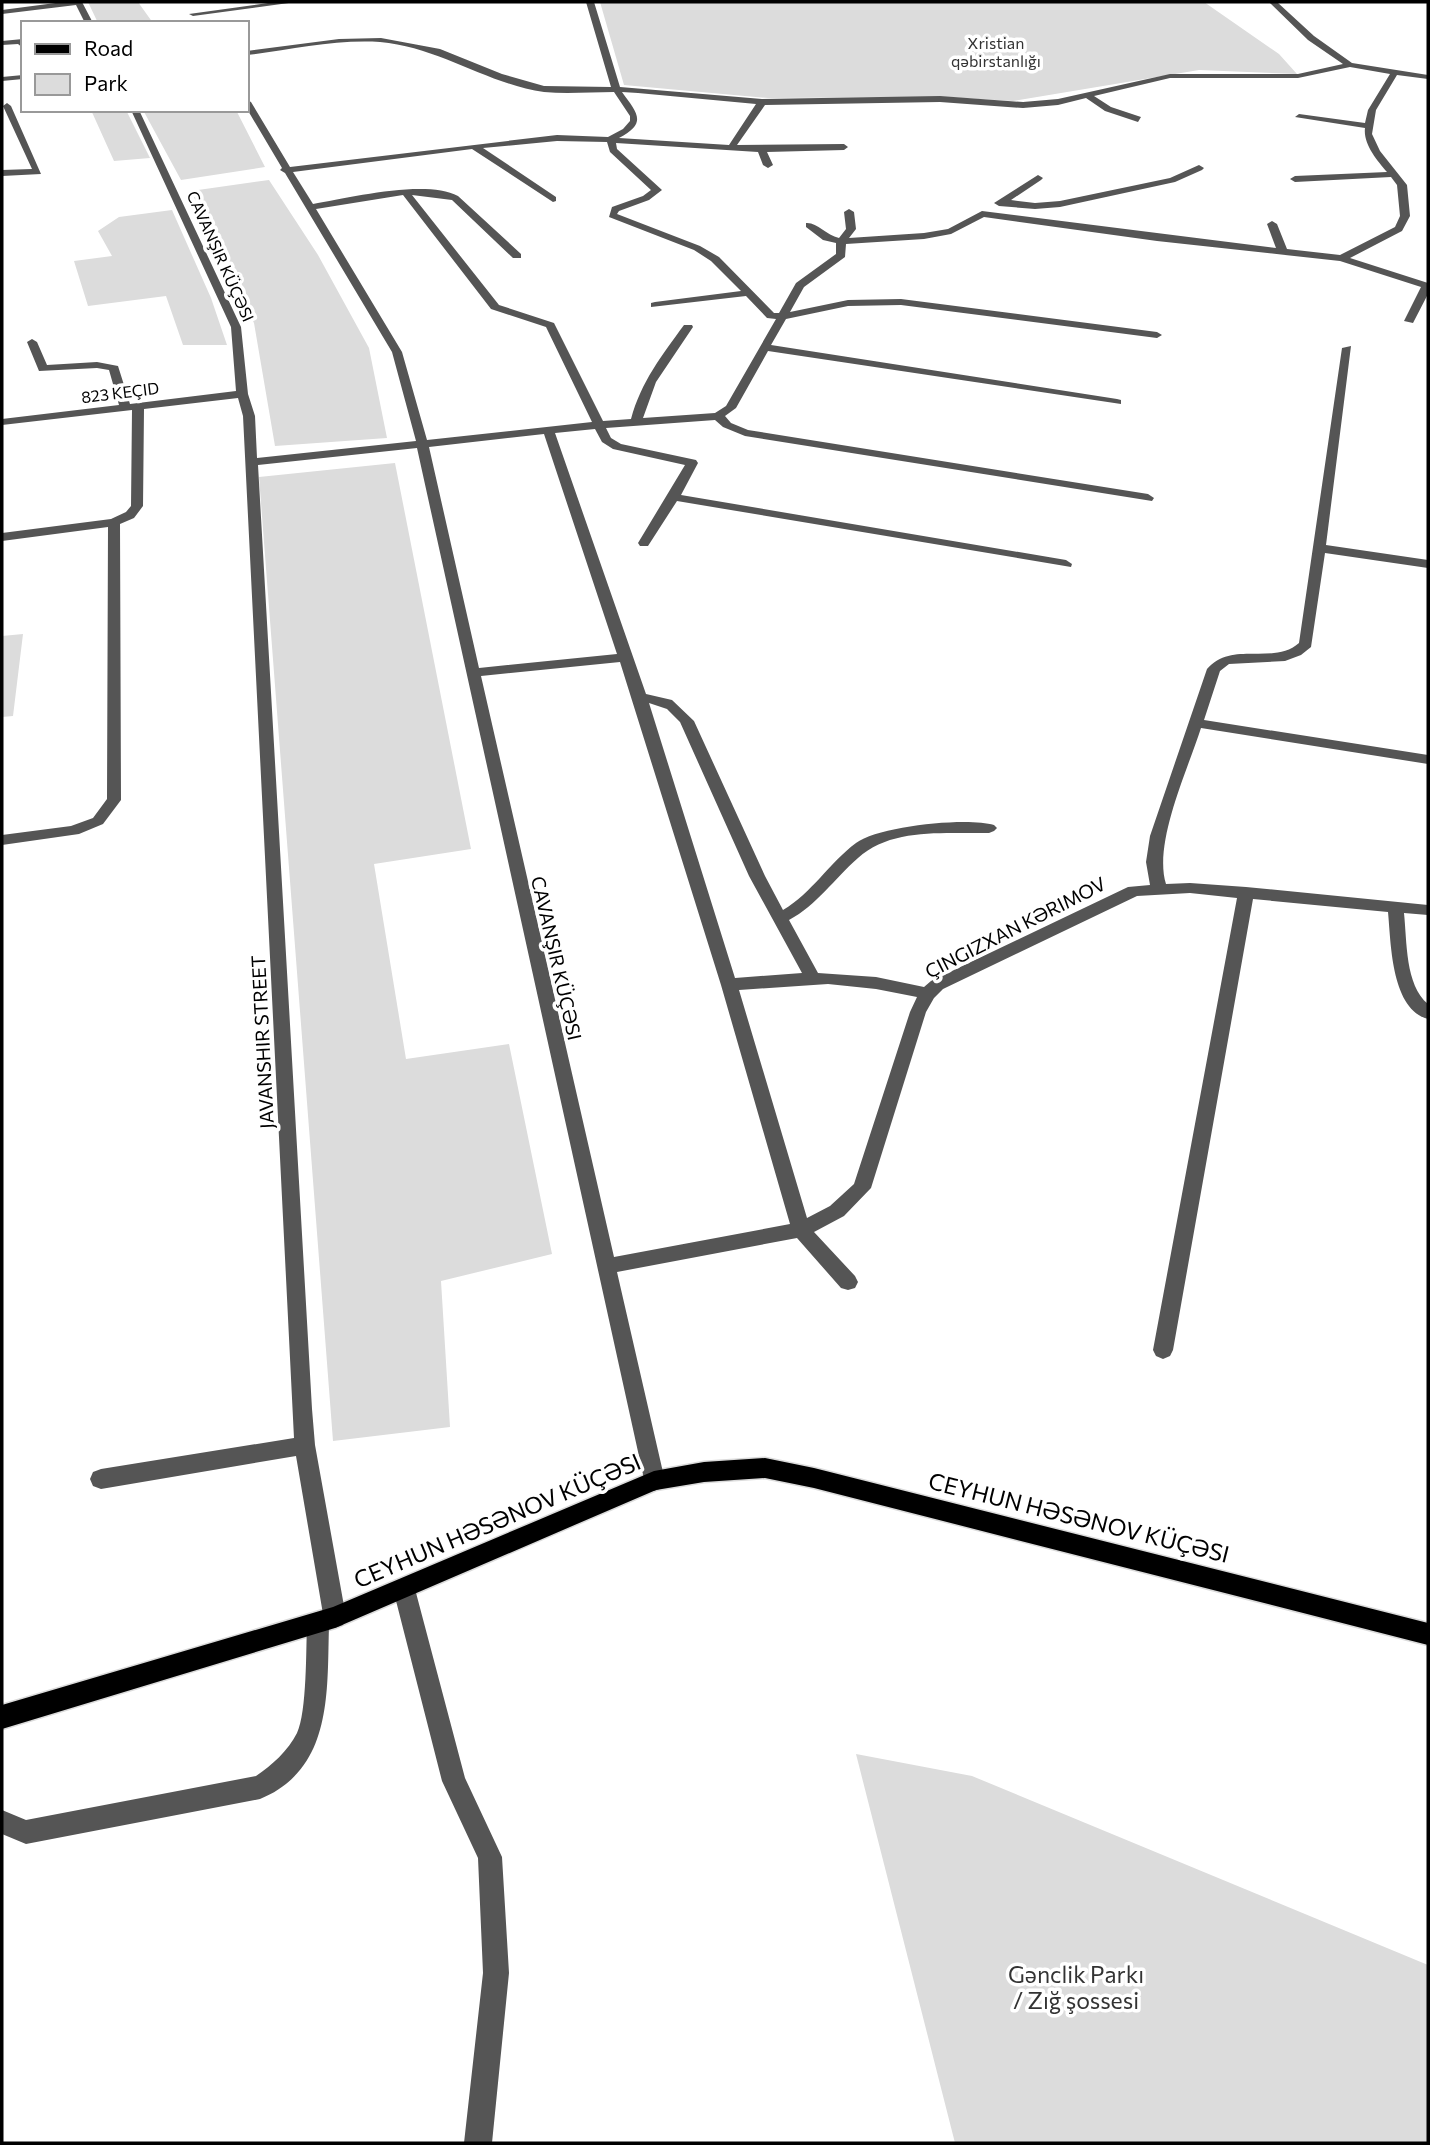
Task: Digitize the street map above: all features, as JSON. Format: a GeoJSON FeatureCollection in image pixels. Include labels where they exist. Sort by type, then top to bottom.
{"type":"FeatureCollection","features":[{"type":"Feature","properties":{"kind":"main road","name":"CEYHUN HƏSƏNOV KÜÇƏSI"},"geometry":{"type":"LineString","coordinates":[[2,1717],[326,1620],[654,1482],[704,1472],[765,1468],[905,1499],[1428,1634]]}},
{"type":"Feature","properties":{"kind":"street"},"geometry":{"type":"LineString","coordinates":[[2,12],[78,2],[88,21]]}},
{"type":"Feature","properties":{"kind":"street"},"geometry":{"type":"LineString","coordinates":[[198,21],[191,10],[292,2]]}},
{"type":"Feature","properties":{"kind":"street"},"geometry":{"type":"LineString","coordinates":[[590,2],[616,89],[634,121],[626,131],[611,139]]}},
{"type":"Feature","properties":{"kind":"street"},"geometry":{"type":"LineString","coordinates":[[1273,2],[1311,38],[1350,65]]}},
{"type":"Feature","properties":{"kind":"street"},"geometry":{"type":"LineString","coordinates":[[248,53],[339,41],[382,40],[437,51],[499,76],[544,89],[616,89],[762,102],[940,99],[1023,105],[1058,102],[1170,76],[1298,76],[1350,65],[1428,76]]}},
{"type":"Feature","properties":{"kind":"street"},"geometry":{"type":"LineString","coordinates":[[2,43],[21,42]]}},
{"type":"Feature","properties":{"kind":"street"},"geometry":{"type":"LineString","coordinates":[[1341,258],[1399,229],[1403,223],[1404,193],[1376,152],[1367,126],[1372,110],[1394,73]]}},
{"type":"Feature","properties":{"kind":"street"},"geometry":{"type":"LineString","coordinates":[[2,79],[21,77]]}},
{"type":"Feature","properties":{"kind":"street"},"geometry":{"type":"LineString","coordinates":[[1087,95],[1108,109],[1138,119]]}},
{"type":"Feature","properties":{"kind":"street"},"geometry":{"type":"LineString","coordinates":[[732,147],[762,102]]}},
{"type":"Feature","properties":{"kind":"street","name":"CAVANŞIR KÜÇƏSI"},"geometry":{"type":"LineString","coordinates":[[248,104],[285,170],[397,352],[422,442],[654,1482]]}},
{"type":"Feature","properties":{"kind":"street"},"geometry":{"type":"LineString","coordinates":[[2,173],[38,172],[8,106]]}},
{"type":"Feature","properties":{"kind":"street","name":"CAVANŞIR KÜÇƏSI"},"geometry":{"type":"LineString","coordinates":[[136,112],[236,327],[242,394],[249,416],[253,463]]}},
{"type":"Feature","properties":{"kind":"street"},"geometry":{"type":"LineString","coordinates":[[1299,117],[1367,126]]}},
{"type":"Feature","properties":{"kind":"street"},"geometry":{"type":"LineString","coordinates":[[285,170],[557,138],[762,149],[844,147]]}},
{"type":"Feature","properties":{"kind":"street"},"geometry":{"type":"LineString","coordinates":[[611,139],[613,150],[657,190],[646,198],[615,209],[612,215],[697,248],[715,259],[765,312],[781,318],[848,303],[901,302],[1157,335]]}},
{"type":"Feature","properties":{"kind":"street"},"geometry":{"type":"LineString","coordinates":[[474,146],[553,199]]}},
{"type":"Feature","properties":{"kind":"street"},"geometry":{"type":"LineString","coordinates":[[762,149],[768,165]]}},
{"type":"Feature","properties":{"kind":"street"},"geometry":{"type":"LineString","coordinates":[[1001,201],[1035,206],[1060,204],[1172,180],[1199,168]]}},
{"type":"Feature","properties":{"kind":"street"},"geometry":{"type":"LineString","coordinates":[[1295,179],[1393,174]]}},
{"type":"Feature","properties":{"kind":"street"},"geometry":{"type":"LineString","coordinates":[[809,225],[826,238],[841,242],[924,236],[951,231],[1038,178]]}},
{"type":"Feature","properties":{"kind":"street"},"geometry":{"type":"LineString","coordinates":[[309,207],[405,192],[455,198],[517,256]]}},
{"type":"Feature","properties":{"kind":"street"},"geometry":{"type":"LineString","coordinates":[[405,192],[495,307],[550,325],[606,440],[617,447],[692,463],[644,543]]}},
{"type":"Feature","properties":{"kind":"street"},"geometry":{"type":"LineString","coordinates":[[253,463],[359,452],[422,442],[718,416],[730,408],[767,348],[800,285],[841,255],[841,242],[851,229],[849,212]]}},
{"type":"Feature","properties":{"kind":"street"},"geometry":{"type":"LineString","coordinates":[[982,214],[1075,225],[1157,239],[1341,258],[1427,286],[1409,321]]}},
{"type":"Feature","properties":{"kind":"street"},"geometry":{"type":"LineString","coordinates":[[1272,224],[1282,250]]}},
{"type":"Feature","properties":{"kind":"street"},"geometry":{"type":"LineString","coordinates":[[655,305],[749,293]]}},
{"type":"Feature","properties":{"kind":"street"},"geometry":{"type":"LineString","coordinates":[[636,422],[649,380],[688,327]]}},
{"type":"Feature","properties":{"kind":"street"},"geometry":{"type":"LineString","coordinates":[[2,537],[114,522],[130,515],[137,506],[131,406],[114,368],[97,365],[43,369],[32,342]]}},
{"type":"Feature","properties":{"kind":"street"},"geometry":{"type":"LineString","coordinates":[[767,348],[1117,402]]}},
{"type":"Feature","properties":{"kind":"street"},"geometry":{"type":"LineString","coordinates":[[1159,888],[1153,873],[1158,836],[1214,669],[1222,660],[1238,657],[1285,659],[1298,654],[1306,644],[1347,348]]}},
{"type":"Feature","properties":{"kind":"street","name":"823 KEÇID"},"geometry":{"type":"LineString","coordinates":[[2,422],[242,394]]}},
{"type":"Feature","properties":{"kind":"street"},"geometry":{"type":"LineString","coordinates":[[718,416],[727,425],[745,433],[1147,498]]}},
{"type":"Feature","properties":{"kind":"street"},"geometry":{"type":"LineString","coordinates":[[548,430],[640,698],[730,985],[800,1230],[848,1282]]}},
{"type":"Feature","properties":{"kind":"street","name":"JAVANSHIR STREET"},"geometry":{"type":"LineString","coordinates":[[2,1822],[26,1832],[260,1787],[283,1772],[309,1737],[326,1620],[305,1445],[253,463]]}},
{"type":"Feature","properties":{"kind":"street"},"geometry":{"type":"LineString","coordinates":[[674,497],[1066,564]]}},
{"type":"Feature","properties":{"kind":"street"},"geometry":{"type":"LineString","coordinates":[[2,840],[74,831],[99,821],[114,800],[114,522]]}},
{"type":"Feature","properties":{"kind":"street"},"geometry":{"type":"LineString","coordinates":[[1318,548],[1428,564]]}},
{"type":"Feature","properties":{"kind":"street"},"geometry":{"type":"LineString","coordinates":[[474,673],[625,657]]}},
{"type":"Feature","properties":{"kind":"street"},"geometry":{"type":"LineString","coordinates":[[640,698],[660,699],[675,706],[687,721],[757,876],[812,977]]}},
{"type":"Feature","properties":{"kind":"street"},"geometry":{"type":"LineString","coordinates":[[1198,723],[1428,760]]}},
{"type":"Feature","properties":{"kind":"street"},"geometry":{"type":"LineString","coordinates":[[781,918],[797,910],[862,845],[879,836],[989,828]]}},
{"type":"Feature","properties":{"kind":"street","name":"ÇINGIZXAN KƏRIMOV"},"geometry":{"type":"LineString","coordinates":[[606,1266],[800,1230],[838,1211],[862,1188],[926,994],[937,985],[1134,891],[1159,888],[1245,892],[1428,909]]}},
{"type":"Feature","properties":{"kind":"street"},"geometry":{"type":"LineString","coordinates":[[1163,1350],[1245,892]]}},
{"type":"Feature","properties":{"kind":"street"},"geometry":{"type":"LineString","coordinates":[[1395,907],[1407,988],[1416,1007],[1428,1013]]}},
{"type":"Feature","properties":{"kind":"street"},"geometry":{"type":"LineString","coordinates":[[730,985],[812,977],[890,984],[926,994]]}},
{"type":"Feature","properties":{"kind":"street"},"geometry":{"type":"LineString","coordinates":[[101,1479],[305,1445]]}},
{"type":"Feature","properties":{"kind":"street"},"geometry":{"type":"LineString","coordinates":[[404,1588],[454,1781],[490,1857],[496,1973],[478,2143]]}},
{"type":"Feature","properties":{"kind":"green space"},"geometry":{"type":"Polygon","coordinates":[[[88,2],[138,2],[152,21],[97,21],[88,2]]]}},
{"type":"Feature","properties":{"kind":"green space","name":"Xristian qəbirstanlığı"},"geometry":{"type":"Polygon","coordinates":[[[600,2],[1204,2],[1279,54],[1297,74],[1199,70],[1013,101],[945,97],[768,98],[624,85],[600,2]]]}},
{"type":"Feature","properties":{"kind":"green space"},"geometry":{"type":"Polygon","coordinates":[[[92,112],[127,112],[150,158],[114,161],[92,112]]]}},
{"type":"Feature","properties":{"kind":"green space"},"geometry":{"type":"Polygon","coordinates":[[[144,112],[237,112],[265,167],[181,180],[144,112]]]}},
{"type":"Feature","properties":{"kind":"green space"},"geometry":{"type":"Polygon","coordinates":[[[269,180],[318,255],[369,348],[387,438],[275,446],[254,323],[191,191],[269,180]]]}},
{"type":"Feature","properties":{"kind":"green space"},"geometry":{"type":"Polygon","coordinates":[[[172,210],[211,298],[227,345],[183,345],[166,296],[88,306],[74,261],[112,256],[98,231],[119,217],[172,210]]]}},
{"type":"Feature","properties":{"kind":"green space"},"geometry":{"type":"Polygon","coordinates":[[[395,463],[471,849],[374,864],[406,1059],[509,1044],[552,1254],[441,1281],[450,1427],[333,1441],[259,477],[395,463]]]}},
{"type":"Feature","properties":{"kind":"green space"},"geometry":{"type":"Polygon","coordinates":[[[23,634],[13,716],[2,717],[2,636],[23,634]]]}},
{"type":"Feature","properties":{"kind":"green space","name":"Gənclik Parkı / Zığ şossesi"},"geometry":{"type":"Polygon","coordinates":[[[856,1754],[972,1776],[1428,1965],[1428,2143],[955,2143],[856,1754]]]}}]}
